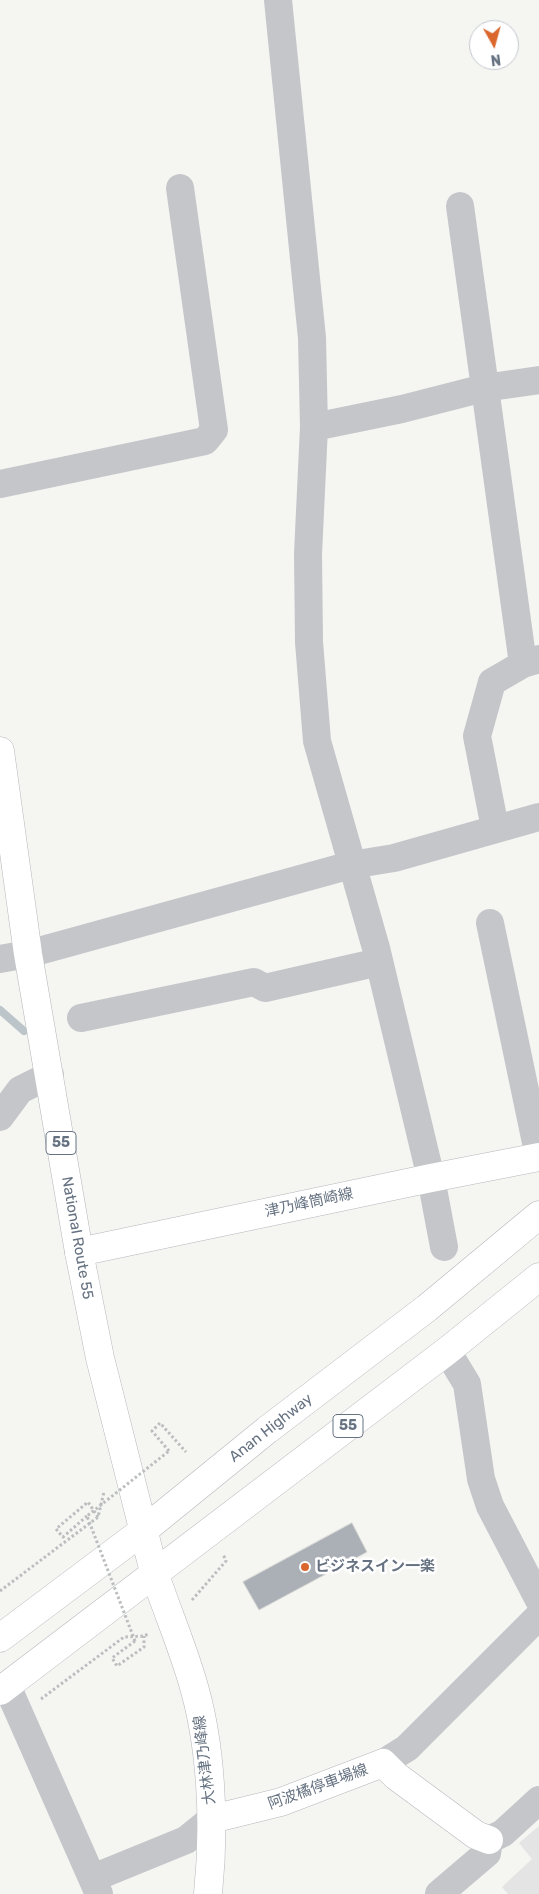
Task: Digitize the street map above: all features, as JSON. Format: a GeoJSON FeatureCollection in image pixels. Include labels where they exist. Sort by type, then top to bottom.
{"type":"FeatureCollection","features":[{"type":"Feature","properties":{"kind":"main road","name":"National Route 55"},"geometry":{"type":"LineString","coordinates":[[0,751],[28,954],[79,1252],[100,1358],[154,1572]]}},
{"type":"Feature","properties":{"kind":"main road","name":"津乃峰筒崎線"},"geometry":{"type":"LineString","coordinates":[[79,1252],[539,1157]]}},
{"type":"Feature","properties":{"kind":"main road","name":"Anan Highway"},"geometry":{"type":"LineString","coordinates":[[0,1638],[144,1530],[267,1430],[427,1308],[539,1215]]}},
{"type":"Feature","properties":{"kind":"main road","name":"55"},"geometry":{"type":"LineString","coordinates":[[3,1688],[447,1351],[539,1277]]}},
{"type":"Feature","properties":{"kind":"main road","name":"大林津乃峰線"},"geometry":{"type":"LineString","coordinates":[[154,1572],[192,1681],[204,1730],[212,1819],[208,1894]]}},
{"type":"Feature","properties":{"kind":"main road","name":"阿波橘停車場線"},"geometry":{"type":"LineString","coordinates":[[212,1819],[281,1802],[383,1763],[396,1776],[476,1835],[489,1840]]}},
{"type":"Feature","properties":{"kind":"street"},"geometry":{"type":"LineString","coordinates":[[278,0],[312,338],[314,427],[308,554],[309,632],[317,741],[379,962],[431,1178],[444,1247]]}},
{"type":"Feature","properties":{"kind":"street"},"geometry":{"type":"LineString","coordinates":[[0,484],[205,441],[214,430],[180,188]]}},
{"type":"Feature","properties":{"kind":"street"},"geometry":{"type":"LineString","coordinates":[[460,206],[484,388],[531,662],[492,682],[477,736],[495,828]]}},
{"type":"Feature","properties":{"kind":"street"},"geometry":{"type":"LineString","coordinates":[[314,427],[402,409],[484,388],[539,380]]}},
{"type":"Feature","properties":{"kind":"street"},"geometry":{"type":"LineString","coordinates":[[0,959],[28,954],[351,865],[394,858],[539,817]]}},
{"type":"Feature","properties":{"kind":"street"},"geometry":{"type":"LineString","coordinates":[[490,922],[539,1157]]}},
{"type":"Feature","properties":{"kind":"street"},"geometry":{"type":"LineString","coordinates":[[81,1018],[254,982],[265,988],[379,962]]}},
{"type":"Feature","properties":{"kind":"street"},"geometry":{"type":"LineString","coordinates":[[0,1117],[20,1090],[50,1075]]}},
{"type":"Feature","properties":{"kind":"street"},"geometry":{"type":"LineString","coordinates":[[447,1351],[467,1384],[481,1479],[490,1506],[539,1600]]}},
{"type":"Feature","properties":{"kind":"street"},"geometry":{"type":"LineString","coordinates":[[383,1763],[406,1748],[539,1616]]}},
{"type":"Feature","properties":{"kind":"street"},"geometry":{"type":"LineString","coordinates":[[3,1688],[20,1715],[96,1886],[186,1840],[212,1819]]}},
{"type":"Feature","properties":{"kind":"street"},"geometry":{"type":"LineString","coordinates":[[439,1894],[487,1853],[489,1840],[503,1834],[539,1800]]}},
{"type":"Feature","properties":{"kind":"path"},"geometry":{"type":"LineString","coordinates":[[98,1517],[88,1502],[56,1529],[63,1537],[87,1516],[169,1451],[152,1431],[160,1423],[186,1452]]}},
{"type":"Feature","properties":{"kind":"path"},"geometry":{"type":"LineString","coordinates":[[0,1591],[98,1517],[105,1490]]}},
{"type":"Feature","properties":{"kind":"path"},"geometry":{"type":"LineString","coordinates":[[87,1516],[135,1641],[112,1658],[117,1666],[144,1647],[144,1636]]}},
{"type":"Feature","properties":{"kind":"path"},"geometry":{"type":"LineString","coordinates":[[20,1715],[124,1637],[144,1636],[190,1603],[226,1561]]}},
{"type":"Feature","properties":{"kind":"shaded area"},"geometry":{"type":"Polygon","coordinates":[[[539,1826],[539,1894],[508,1894],[502,1887],[532,1859],[519,1843],[539,1826]]]}},
{"type":"Feature","properties":{"kind":"building","name":"ビジネスイン一楽"},"geometry":{"type":"Polygon","coordinates":[[[352,1523],[367,1552],[259,1610],[243,1582],[352,1523]]]}},
{"type":"Feature","properties":{"kind":"waterway"},"geometry":{"type":"LineString","coordinates":[[0,1010],[24,1031]]}},
{"type":"Feature","properties":{"kind":"place","name":"ビジネスイン一楽"},"geometry":{"type":"Point","coordinates":[305,1567]}}]}
